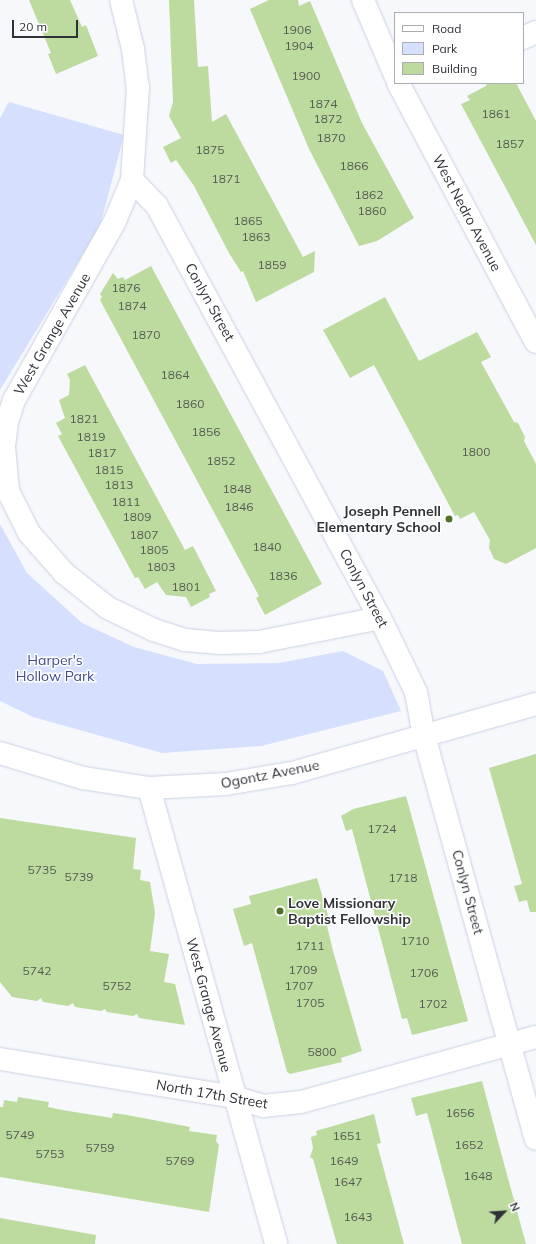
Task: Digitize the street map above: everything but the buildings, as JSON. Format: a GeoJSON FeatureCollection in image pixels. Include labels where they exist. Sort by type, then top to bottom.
{"type":"FeatureCollection","features":[{"type":"Feature","properties":{"kind":"street"},"geometry":{"type":"LineString","coordinates":[[121,0],[133,49],[138,87],[132,180]]}},
{"type":"Feature","properties":{"kind":"street","name":"West Nedro Avenue"},"geometry":{"type":"LineString","coordinates":[[363,0],[394,67]]}},
{"type":"Feature","properties":{"kind":"street"},"geometry":{"type":"LineString","coordinates":[[524,38],[536,32]]}},
{"type":"Feature","properties":{"kind":"street","name":"West Nedro Avenue"},"geometry":{"type":"LineString","coordinates":[[402,84],[536,342]]}},
{"type":"Feature","properties":{"kind":"street","name":"Conlyn Street"},"geometry":{"type":"LineString","coordinates":[[132,180],[157,206],[380,618],[416,692],[424,736],[536,1139]]}},
{"type":"Feature","properties":{"kind":"street","name":"West Grange Avenue"},"geometry":{"type":"LineString","coordinates":[[132,180],[116,221],[14,400],[7,422],[4,447],[8,491],[29,533],[64,573],[108,608],[154,630],[185,640],[218,643],[259,642],[380,618]]}},
{"type":"Feature","properties":{"kind":"street","name":"Ogontz Avenue"},"geometry":{"type":"LineString","coordinates":[[0,753],[82,778],[149,788],[226,784],[292,773],[536,704]]}},
{"type":"Feature","properties":{"kind":"street","name":"West Grange Avenue"},"geometry":{"type":"LineString","coordinates":[[149,788],[276,1244]]}},
{"type":"Feature","properties":{"kind":"street","name":"North 17th Street"},"geometry":{"type":"LineString","coordinates":[[0,1059],[234,1096],[263,1106],[301,1102],[536,1037]]}},
{"type":"Feature","properties":{"kind":"green space"},"geometry":{"type":"Polygon","coordinates":[[[9,102],[124,135],[100,226],[0,390],[0,118],[9,102]]]}},
{"type":"Feature","properties":{"kind":"green space","name":"Harper's Hollow Park"},"geometry":{"type":"Polygon","coordinates":[[[0,524],[27,573],[82,623],[134,647],[197,664],[279,663],[343,651],[383,671],[401,711],[261,746],[162,753],[33,717],[0,701],[0,524]]]}},
{"type":"Feature","properties":{"kind":"place","name":"Joseph Pennell Elementary School"},"geometry":{"type":"Point","coordinates":[449,519]}},
{"type":"Feature","properties":{"kind":"place","name":"Love Missionary Baptist Fellowship"},"geometry":{"type":"Point","coordinates":[280,911]}}]}
